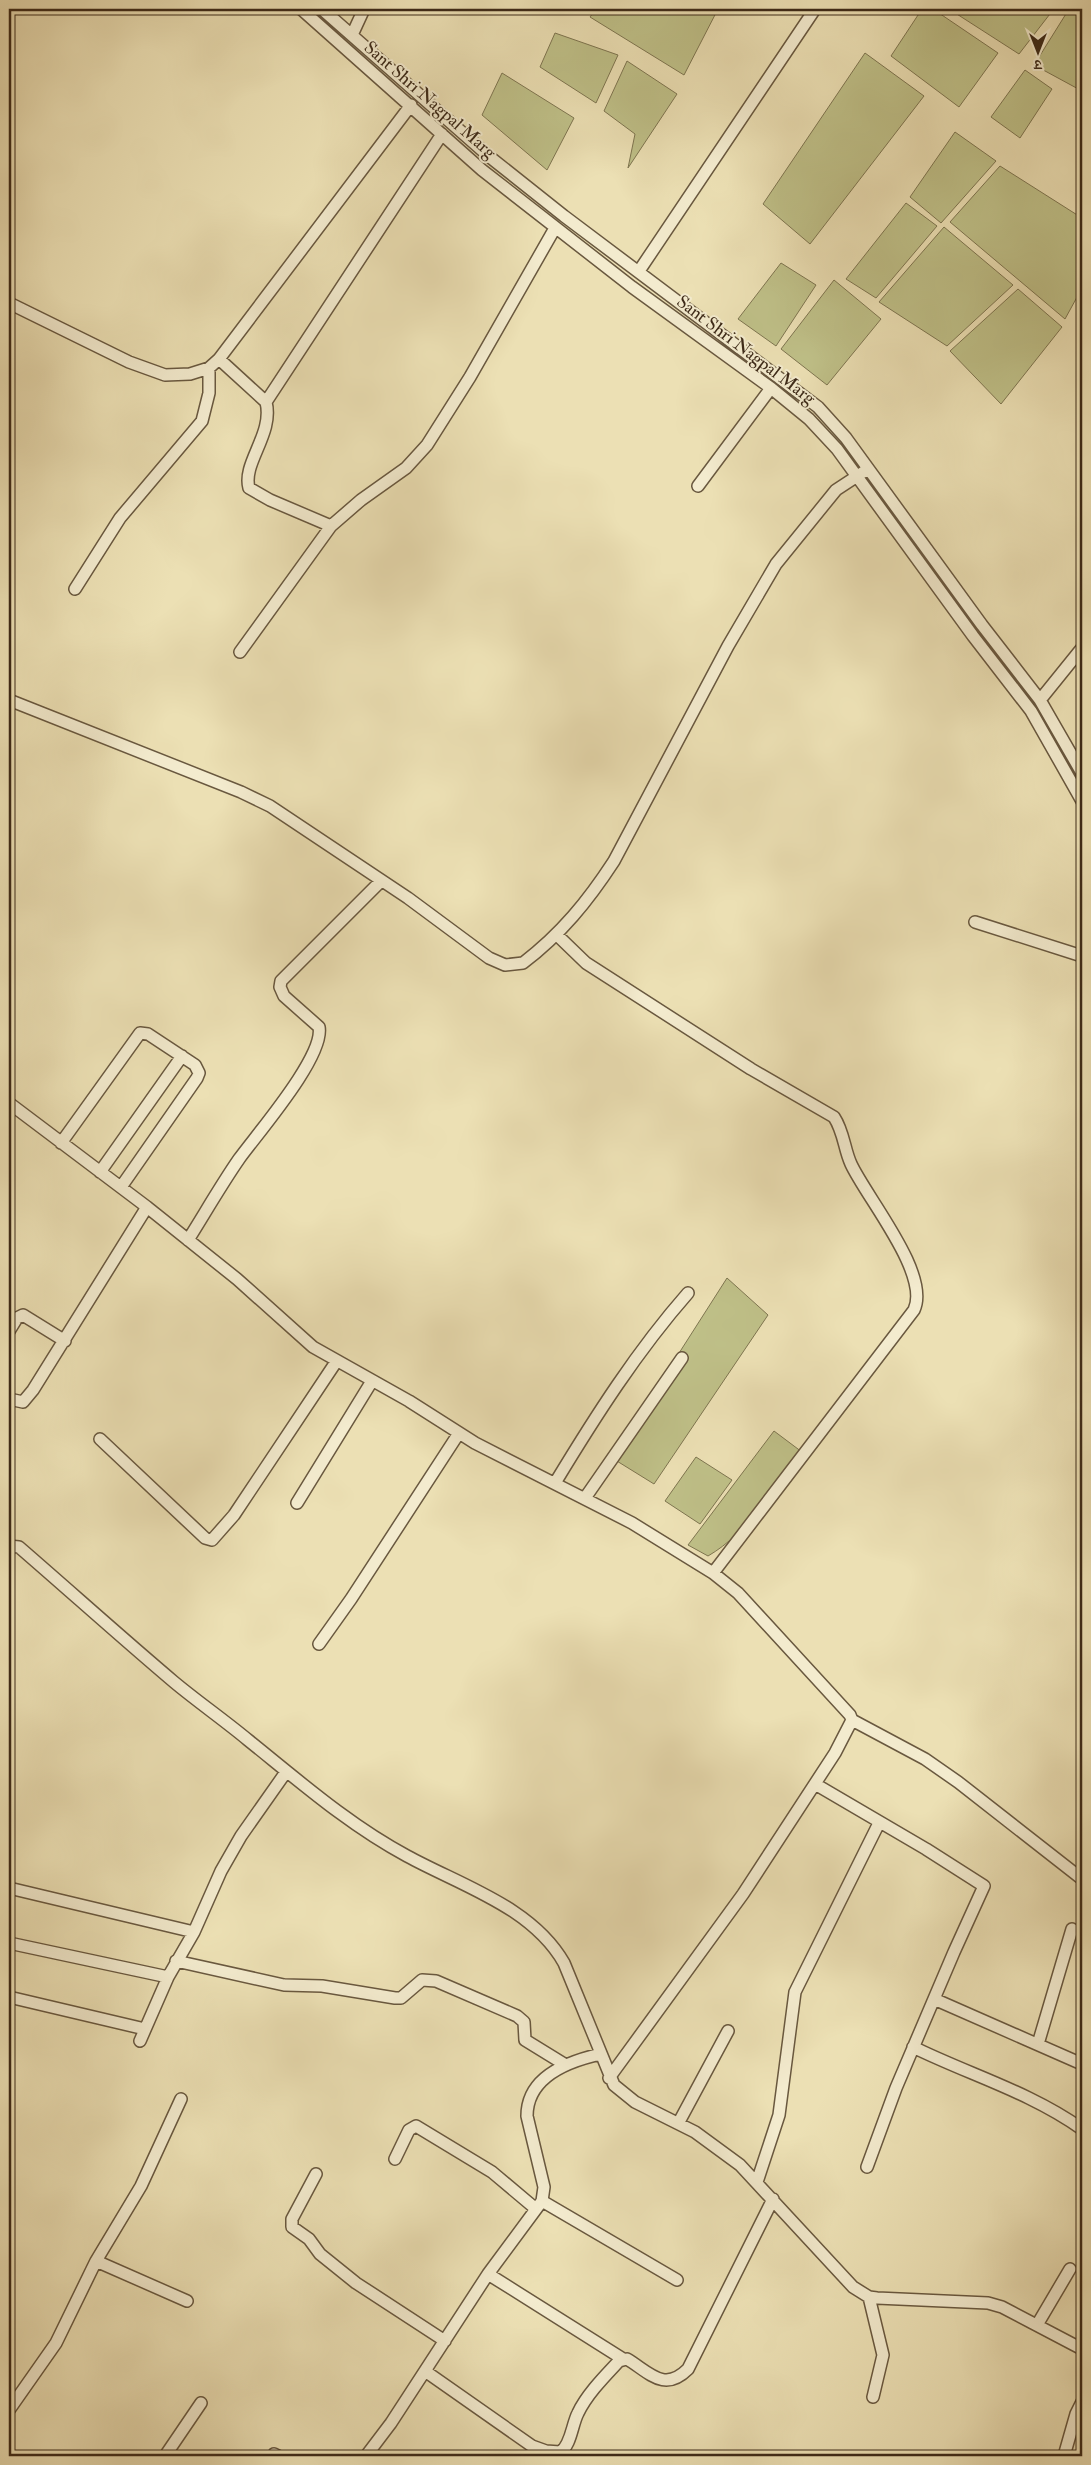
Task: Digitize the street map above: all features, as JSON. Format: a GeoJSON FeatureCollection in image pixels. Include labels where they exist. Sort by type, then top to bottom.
{"type":"FeatureCollection","features":[{"type":"Feature","properties":{"kind":"street","name":"Sant Shri Nagpal Marg"},"geometry":{"type":"LineString","coordinates":[[301,9],[482,170],[639,292],[771,388],[809,419],[837,449],[973,636],[1031,711],[1082,800]]}},
{"type":"Feature","properties":{"kind":"street","name":"Sant Shri Nagpal Marg"},"geometry":{"type":"LineString","coordinates":[[322,9],[491,158],[564,216],[649,278],[818,407],[846,438],[982,625],[1040,700],[1082,774]]}},
{"type":"Feature","properties":{"kind":"street"},"geometry":{"type":"LineString","coordinates":[[352,34],[364,9]]}},
{"type":"Feature","properties":{"kind":"street"},"geometry":{"type":"LineString","coordinates":[[639,271],[816,9]]}},
{"type":"Feature","properties":{"kind":"street"},"geometry":{"type":"LineString","coordinates":[[9,303],[129,362],[165,375],[180,375],[209,368],[219,359],[411,105]]}},
{"type":"Feature","properties":{"kind":"street"},"geometry":{"type":"LineString","coordinates":[[331,526],[270,500],[249,488],[249,472],[263,439],[267,422],[266,402],[442,134]]}},
{"type":"Feature","properties":{"kind":"street"},"geometry":{"type":"LineString","coordinates":[[240,652],[331,526],[361,500],[406,468],[427,445],[470,378],[555,228]]}},
{"type":"Feature","properties":{"kind":"street"},"geometry":{"type":"LineString","coordinates":[[639,292],[649,278]]}},
{"type":"Feature","properties":{"kind":"street"},"geometry":{"type":"LineString","coordinates":[[219,359],[266,402]]}},
{"type":"Feature","properties":{"kind":"street"},"geometry":{"type":"LineString","coordinates":[[75,589],[120,518],[202,421],[209,393],[209,368]]}},
{"type":"Feature","properties":{"kind":"street"},"geometry":{"type":"LineString","coordinates":[[698,486],[771,388]]}},
{"type":"Feature","properties":{"kind":"street"},"geometry":{"type":"LineString","coordinates":[[9,700],[270,806],[381,881],[489,958],[505,965],[523,963],[556,935],[588,899],[614,861],[728,646],[776,564],[836,490],[868,469]]}},
{"type":"Feature","properties":{"kind":"street"},"geometry":{"type":"LineString","coordinates":[[1040,700],[1082,648]]}},
{"type":"Feature","properties":{"kind":"street"},"geometry":{"type":"LineString","coordinates":[[188,1240],[239,1159],[283,1104],[318,1041],[319,1027],[284,996],[280,986],[281,981],[381,881]]}},
{"type":"Feature","properties":{"kind":"street"},"geometry":{"type":"LineString","coordinates":[[975,922],[1082,956]]}},
{"type":"Feature","properties":{"kind":"street"},"geometry":{"type":"LineString","coordinates":[[556,935],[586,962],[751,1069],[834,1117],[840,1126],[851,1164],[903,1252],[917,1288],[918,1299],[914,1310],[713,1573]]}},
{"type":"Feature","properties":{"kind":"street"},"geometry":{"type":"LineString","coordinates":[[61,1143],[140,1033],[148,1034],[195,1065],[199,1074],[197,1078],[120,1187]]}},
{"type":"Feature","properties":{"kind":"street"},"geometry":{"type":"LineString","coordinates":[[100,1172],[182,1056]]}},
{"type":"Feature","properties":{"kind":"street"},"geometry":{"type":"LineString","coordinates":[[9,1103],[147,1207],[237,1280],[301,1338],[336,1362],[409,1401],[459,1433],[521,1468],[555,1483],[632,1523],[713,1573],[738,1593],[850,1715],[852,1720],[925,1759],[958,1782],[1082,1879]]}},
{"type":"Feature","properties":{"kind":"street"},"geometry":{"type":"LineString","coordinates":[[9,1399],[18,1402],[26,1400],[65,1341],[147,1207]]}},
{"type":"Feature","properties":{"kind":"street"},"geometry":{"type":"LineString","coordinates":[[555,1483],[592,1422],[634,1360],[665,1318],[688,1293]]}},
{"type":"Feature","properties":{"kind":"street"},"geometry":{"type":"LineString","coordinates":[[9,1331],[20,1315],[23,1315],[65,1341]]}},
{"type":"Feature","properties":{"kind":"street"},"geometry":{"type":"LineString","coordinates":[[585,1498],[682,1358]]}},
{"type":"Feature","properties":{"kind":"street"},"geometry":{"type":"LineString","coordinates":[[100,1439],[205,1538],[212,1540],[234,1515],[336,1362]]}},
{"type":"Feature","properties":{"kind":"street"},"geometry":{"type":"LineString","coordinates":[[298,1503],[372,1381]]}},
{"type":"Feature","properties":{"kind":"street"},"geometry":{"type":"LineString","coordinates":[[319,1644],[351,1599],[459,1433]]}},
{"type":"Feature","properties":{"kind":"street"},"geometry":{"type":"LineString","coordinates":[[9,1546],[20,1547],[176,1683],[286,1772],[374,1837],[513,1912],[540,1932],[557,1951],[564,1963],[610,2078],[620,2092],[635,2102],[679,2122],[740,2165],[853,2287],[869,2296],[988,2303],[1014,2312],[1082,2349]]}},
{"type":"Feature","properties":{"kind":"street"},"geometry":{"type":"LineString","coordinates":[[610,2078],[744,1894],[835,1753],[852,1720]]}},
{"type":"Feature","properties":{"kind":"street"},"geometry":{"type":"LineString","coordinates":[[140,2040],[168,1977],[194,1932],[225,1864],[241,1836],[286,1772]]}},
{"type":"Feature","properties":{"kind":"street"},"geometry":{"type":"LineString","coordinates":[[815,1784],[926,1849],[984,1886],[913,2047],[867,2167]]}},
{"type":"Feature","properties":{"kind":"street"},"geometry":{"type":"LineString","coordinates":[[757,2182],[779,2115],[795,1992],[879,1823]]}},
{"type":"Feature","properties":{"kind":"street"},"geometry":{"type":"LineString","coordinates":[[9,1888],[194,1932]]}},
{"type":"Feature","properties":{"kind":"street"},"geometry":{"type":"LineString","coordinates":[[1038,2044],[1072,1929]]}},
{"type":"Feature","properties":{"kind":"street"},"geometry":{"type":"LineString","coordinates":[[9,1943],[168,1977]]}},
{"type":"Feature","properties":{"kind":"street"},"geometry":{"type":"LineString","coordinates":[[176,1961],[284,1985],[322,1986],[395,1998],[401,1998],[422,1980],[436,1981],[518,2016],[524,2022],[525,2040],[564,2064]]}},
{"type":"Feature","properties":{"kind":"street"},"geometry":{"type":"LineString","coordinates":[[9,1998],[145,2029]]}},
{"type":"Feature","properties":{"kind":"street"},"geometry":{"type":"LineString","coordinates":[[934,1999],[1082,2064]]}},
{"type":"Feature","properties":{"kind":"street"},"geometry":{"type":"LineString","coordinates":[[679,2122],[728,2031]]}},
{"type":"Feature","properties":{"kind":"street"},"geometry":{"type":"LineString","coordinates":[[913,2047],[1010,2087],[1057,2111],[1082,2129]]}},
{"type":"Feature","properties":{"kind":"street"},"geometry":{"type":"LineString","coordinates":[[366,2456],[425,2371],[488,2274],[539,2205],[544,2187],[527,2116],[527,2107],[543,2079],[564,2064],[601,2054]]}},
{"type":"Feature","properties":{"kind":"street"},"geometry":{"type":"LineString","coordinates":[[9,2410],[56,2343],[96,2261],[141,2186],[181,2099]]}},
{"type":"Feature","properties":{"kind":"street"},"geometry":{"type":"LineString","coordinates":[[395,2158],[409,2130],[416,2126],[492,2172],[539,2205],[677,2280]]}},
{"type":"Feature","properties":{"kind":"street"},"geometry":{"type":"LineString","coordinates":[[316,2174],[292,2220],[292,2227],[309,2239],[320,2254],[356,2283],[445,2340]]}},
{"type":"Feature","properties":{"kind":"street"},"geometry":{"type":"LineString","coordinates":[[488,2274],[623,2359],[627,2359],[664,2381],[674,2379],[688,2369],[773,2199]]}},
{"type":"Feature","properties":{"kind":"street"},"geometry":{"type":"LineString","coordinates":[[96,2261],[187,2301]]}},
{"type":"Feature","properties":{"kind":"street"},"geometry":{"type":"LineString","coordinates":[[1037,2325],[1070,2269]]}},
{"type":"Feature","properties":{"kind":"street"},"geometry":{"type":"LineString","coordinates":[[869,2296],[883,2355],[873,2397]]}},
{"type":"Feature","properties":{"kind":"street"},"geometry":{"type":"LineString","coordinates":[[425,2371],[532,2446],[546,2451],[560,2452],[565,2448],[572,2426],[584,2402],[623,2359]]}},
{"type":"Feature","properties":{"kind":"street"},"geometry":{"type":"LineString","coordinates":[[1064,2456],[1076,2414],[1082,2402]]}},
{"type":"Feature","properties":{"kind":"street"},"geometry":{"type":"LineString","coordinates":[[165,2456],[201,2403]]}},
{"type":"Feature","properties":{"kind":"green space"},"geometry":{"type":"Polygon","coordinates":[[[596,9],[718,9],[684,75],[590,17],[596,9]]]}},
{"type":"Feature","properties":{"kind":"green space"},"geometry":{"type":"Polygon","coordinates":[[[922,9],[933,9],[998,53],[959,107],[891,56],[922,9]]]}},
{"type":"Feature","properties":{"kind":"green space"},"geometry":{"type":"Polygon","coordinates":[[[949,9],[1052,9],[1053,10],[1019,54],[949,9]]]}},
{"type":"Feature","properties":{"kind":"green space"},"geometry":{"type":"Polygon","coordinates":[[[1069,9],[1082,9],[1082,91],[1034,65],[1069,9]]]}},
{"type":"Feature","properties":{"kind":"green space"},"geometry":{"type":"Polygon","coordinates":[[[555,33],[618,55],[596,103],[540,67],[555,33]]]}},
{"type":"Feature","properties":{"kind":"green space"},"geometry":{"type":"Polygon","coordinates":[[[865,53],[924,96],[810,244],[763,204],[865,53]]]}},
{"type":"Feature","properties":{"kind":"green space"},"geometry":{"type":"Polygon","coordinates":[[[627,61],[677,94],[628,168],[635,134],[604,111],[627,61]]]}},
{"type":"Feature","properties":{"kind":"green space"},"geometry":{"type":"Polygon","coordinates":[[[1025,70],[1052,89],[1020,138],[991,117],[1025,70]]]}},
{"type":"Feature","properties":{"kind":"green space"},"geometry":{"type":"Polygon","coordinates":[[[502,73],[574,118],[547,170],[482,115],[502,73]]]}},
{"type":"Feature","properties":{"kind":"green space"},"geometry":{"type":"Polygon","coordinates":[[[955,132],[996,161],[941,223],[910,197],[955,132]]]}},
{"type":"Feature","properties":{"kind":"green space"},"geometry":{"type":"Polygon","coordinates":[[[1000,166],[1082,218],[1082,288],[1065,319],[950,222],[1000,166]]]}},
{"type":"Feature","properties":{"kind":"green space"},"geometry":{"type":"Polygon","coordinates":[[[906,203],[937,226],[876,298],[846,279],[906,203]]]}},
{"type":"Feature","properties":{"kind":"green space"},"geometry":{"type":"Polygon","coordinates":[[[944,227],[1013,285],[947,346],[879,302],[944,227]]]}},
{"type":"Feature","properties":{"kind":"green space"},"geometry":{"type":"Polygon","coordinates":[[[781,263],[816,285],[776,346],[738,319],[781,263]]]}},
{"type":"Feature","properties":{"kind":"green space"},"geometry":{"type":"Polygon","coordinates":[[[834,280],[881,319],[827,385],[781,349],[834,280]]]}},
{"type":"Feature","properties":{"kind":"green space"},"geometry":{"type":"Polygon","coordinates":[[[1018,289],[1062,327],[1001,404],[950,351],[1018,289]]]}},
{"type":"Feature","properties":{"kind":"green space"},"geometry":{"type":"Polygon","coordinates":[[[727,1278],[768,1315],[654,1484],[612,1458],[727,1278]]]}},
{"type":"Feature","properties":{"kind":"green space"},"geometry":{"type":"Polygon","coordinates":[[[774,1431],[802,1452],[770,1495],[736,1535],[708,1556],[688,1545],[774,1431]]]}},
{"type":"Feature","properties":{"kind":"green space"},"geometry":{"type":"Polygon","coordinates":[[[696,1457],[732,1480],[700,1524],[665,1501],[696,1457]]]}}]}
